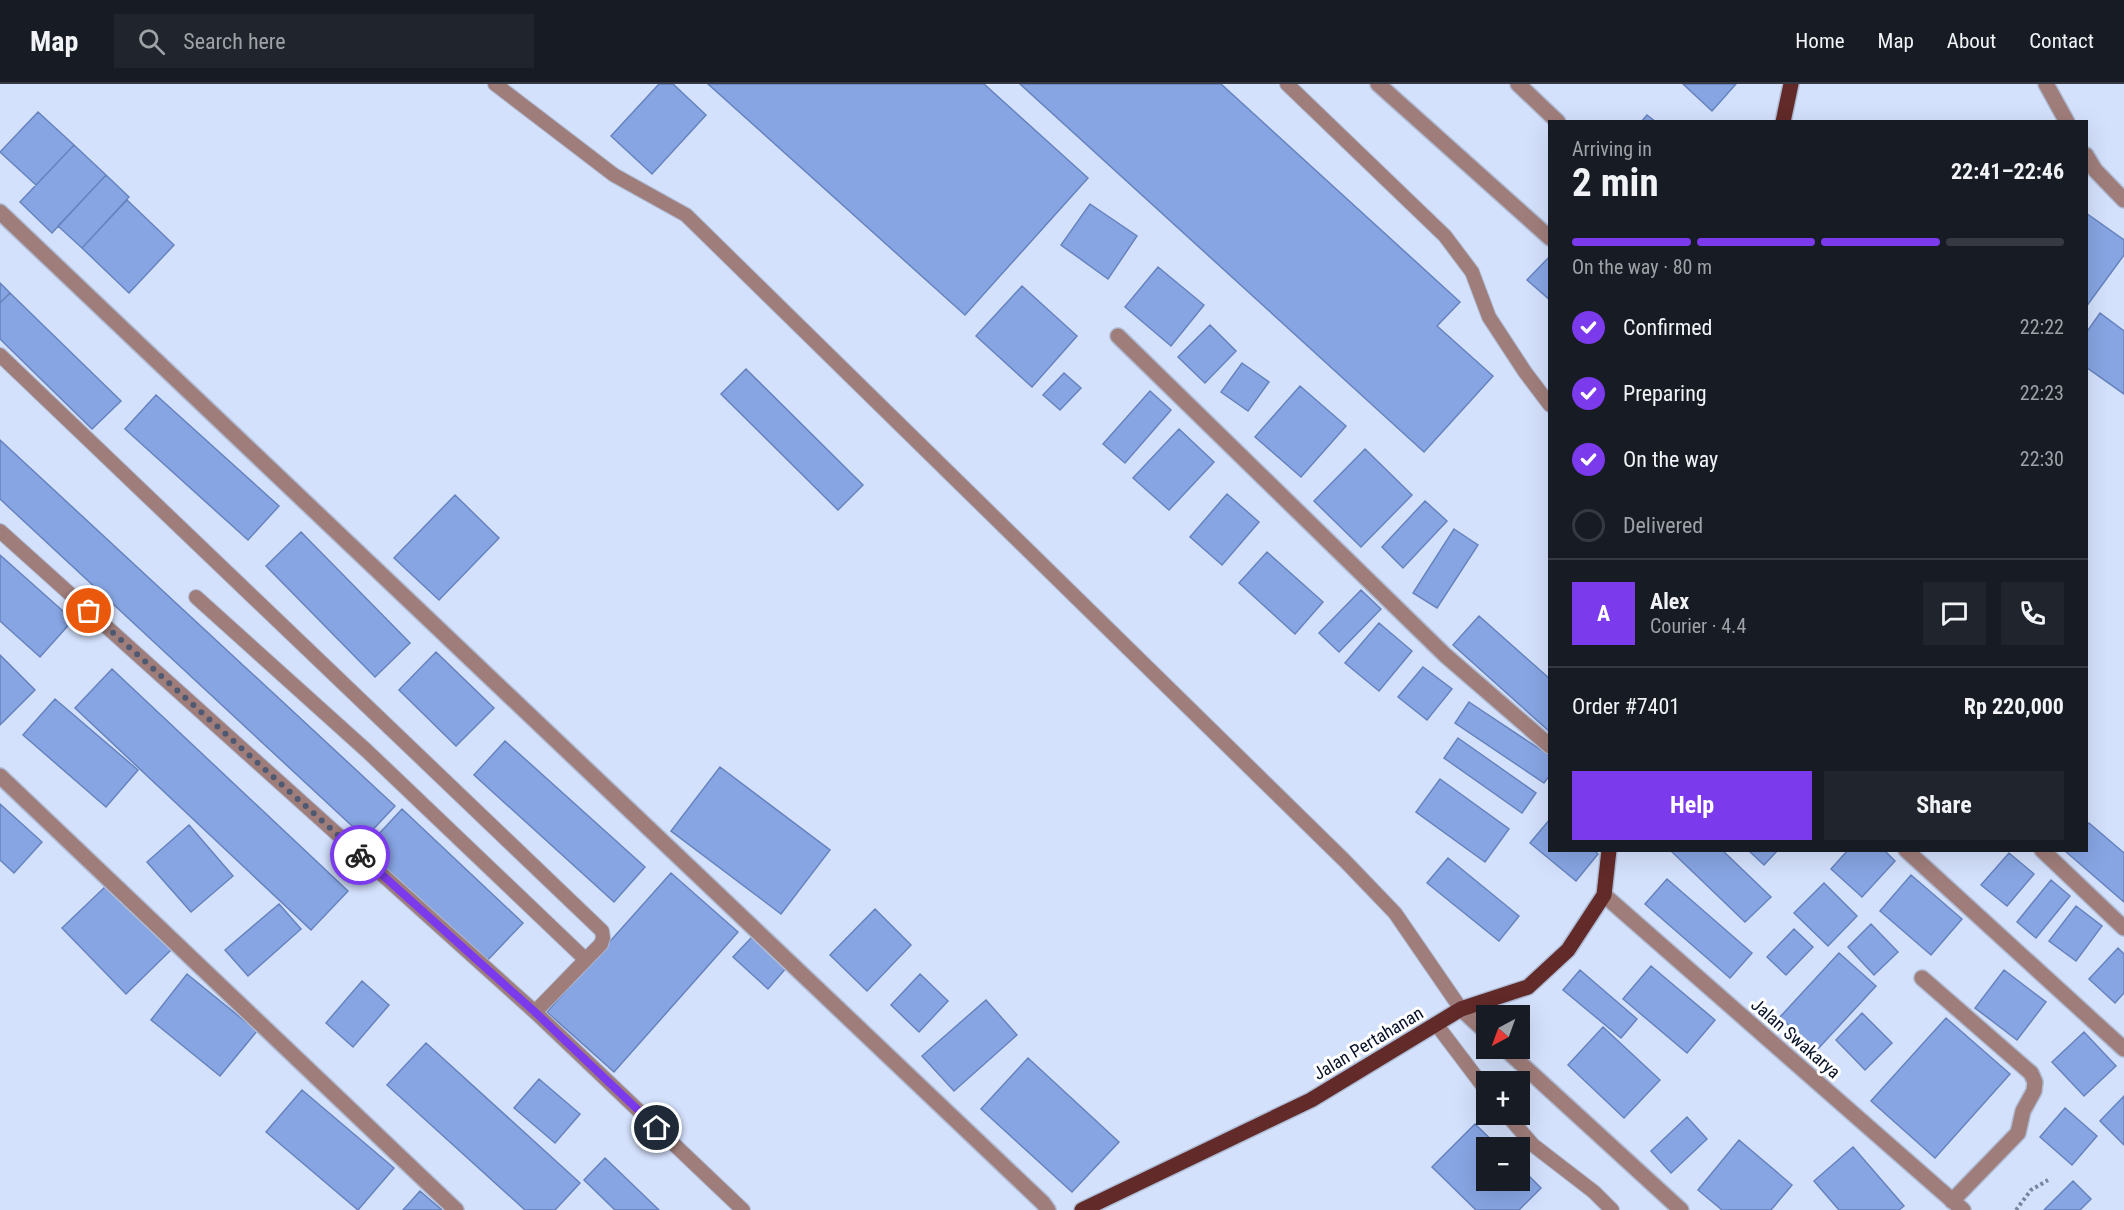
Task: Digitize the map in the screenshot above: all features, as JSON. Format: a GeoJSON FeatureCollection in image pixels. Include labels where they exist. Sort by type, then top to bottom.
{"type":"FeatureCollection","features":[{"type":"Feature","properties":{"kind":"main road"},"geometry":{"type":"LineString","coordinates":[[1783,120],[1791,84]]}},
{"type":"Feature","properties":{"kind":"main road","name":"Jalan Pertahanan"},"geometry":{"type":"LineString","coordinates":[[1082,1210],[1106,1206],[1311,1100],[1461,1009],[1528,987],[1568,950],[1604,895],[1609,852]]}},
{"type":"Feature","properties":{"kind":"street"},"geometry":{"type":"LineString","coordinates":[[1378,84],[1548,236]]}},
{"type":"Feature","properties":{"kind":"street"},"geometry":{"type":"LineString","coordinates":[[1518,84],[1556,120]]}},
{"type":"Feature","properties":{"kind":"street"},"geometry":{"type":"LineString","coordinates":[[2046,84],[2066,120]]}},
{"type":"Feature","properties":{"kind":"street"},"geometry":{"type":"LineString","coordinates":[[2088,158],[2095,170],[2124,200]]}},
{"type":"Feature","properties":{"kind":"street"},"geometry":{"type":"LineString","coordinates":[[0,212],[1048,1210]]}},
{"type":"Feature","properties":{"kind":"street"},"geometry":{"type":"LineString","coordinates":[[1118,336],[1445,655],[1548,744]]}},
{"type":"Feature","properties":{"kind":"street"},"geometry":{"type":"LineString","coordinates":[[0,776],[456,1210]]}},
{"type":"Feature","properties":{"kind":"street"},"geometry":{"type":"LineString","coordinates":[[1908,852],[2124,1049]]}},
{"type":"Feature","properties":{"kind":"street"},"geometry":{"type":"LineString","coordinates":[[2044,852],[2124,927]]}},
{"type":"Feature","properties":{"kind":"street","name":"Jalan Swakarya"},"geometry":{"type":"LineString","coordinates":[[1604,895],[1958,1205]]}},
{"type":"Feature","properties":{"kind":"street"},"geometry":{"type":"LineString","coordinates":[[1922,978],[2031,1073],[2035,1082],[2034,1091],[2023,1111],[2018,1133],[1958,1205]]}},
{"type":"Feature","properties":{"kind":"street"},"geometry":{"type":"LineString","coordinates":[[1461,1009],[1476,1023]]}},
{"type":"Feature","properties":{"kind":"street"},"geometry":{"type":"LineString","coordinates":[[1516,1059],[1681,1210]]}},
{"type":"Feature","properties":{"kind":"lane"},"geometry":{"type":"LineString","coordinates":[[495,84],[614,174],[686,215],[1395,913],[1461,1009]]}},
{"type":"Feature","properties":{"kind":"lane"},"geometry":{"type":"LineString","coordinates":[[1287,84],[1445,236],[1472,272],[1489,317],[1548,402]]}},
{"type":"Feature","properties":{"kind":"lane"},"geometry":{"type":"LineString","coordinates":[[0,355],[602,931],[601,944],[535,1012]]}},
{"type":"Feature","properties":{"kind":"lane"},"geometry":{"type":"LineString","coordinates":[[0,531],[535,1012],[743,1210]]}},
{"type":"Feature","properties":{"kind":"lane"},"geometry":{"type":"LineString","coordinates":[[196,597],[367,751],[585,960]]}},
{"type":"Feature","properties":{"kind":"lane"},"geometry":{"type":"LineString","coordinates":[[1436,1024],[1476,1077]]}},
{"type":"Feature","properties":{"kind":"lane"},"geometry":{"type":"LineString","coordinates":[[1516,1125],[1533,1144],[1594,1192],[1612,1210]]}},
{"type":"Feature","properties":{"kind":"path"},"geometry":{"type":"LineString","coordinates":[[2016,1210],[2031,1190],[2048,1180]]}},
{"type":"Feature","properties":{"kind":"building"},"geometry":{"type":"Polygon","coordinates":[[[659,84],[673,84],[706,115],[652,174],[611,136],[659,84]]]}},
{"type":"Feature","properties":{"kind":"building"},"geometry":{"type":"Polygon","coordinates":[[[708,84],[984,84],[1088,178],[965,315],[708,84]]]}},
{"type":"Feature","properties":{"kind":"building"},"geometry":{"type":"Polygon","coordinates":[[[1020,84],[1221,84],[1460,302],[1437,326],[1493,376],[1424,452],[1020,84]]]}},
{"type":"Feature","properties":{"kind":"building"},"geometry":{"type":"Polygon","coordinates":[[[1683,84],[1736,84],[1712,111],[1683,84]]]}},
{"type":"Feature","properties":{"kind":"building"},"geometry":{"type":"Polygon","coordinates":[[[38,112],[74,145],[36,185],[0,152],[38,112]]]}},
{"type":"Feature","properties":{"kind":"building"},"geometry":{"type":"Polygon","coordinates":[[[1647,115],[1653,120],[1643,120],[1647,115]]]}},
{"type":"Feature","properties":{"kind":"building"},"geometry":{"type":"Polygon","coordinates":[[[74,145],[106,175],[52,233],[20,202],[74,145]]]}},
{"type":"Feature","properties":{"kind":"building"},"geometry":{"type":"Polygon","coordinates":[[[106,175],[129,197],[82,248],[58,226],[106,175]]]}},
{"type":"Feature","properties":{"kind":"building"},"geometry":{"type":"Polygon","coordinates":[[[127,200],[174,245],[129,293],[82,248],[127,200]]]}},
{"type":"Feature","properties":{"kind":"building"},"geometry":{"type":"Polygon","coordinates":[[[1090,204],[1137,236],[1108,279],[1061,245],[1090,204]]]}},
{"type":"Feature","properties":{"kind":"building"},"geometry":{"type":"Polygon","coordinates":[[[2088,214],[2124,240],[2124,255],[2088,304],[2088,214]]]}},
{"type":"Feature","properties":{"kind":"building"},"geometry":{"type":"Polygon","coordinates":[[[1548,258],[1548,298],[1527,280],[1548,258]]]}},
{"type":"Feature","properties":{"kind":"building"},"geometry":{"type":"Polygon","coordinates":[[[1158,267],[1204,305],[1171,346],[1125,307],[1158,267]]]}},
{"type":"Feature","properties":{"kind":"building"},"geometry":{"type":"Polygon","coordinates":[[[0,283],[10,293],[0,303],[0,283]]]}},
{"type":"Feature","properties":{"kind":"building"},"geometry":{"type":"Polygon","coordinates":[[[1022,286],[1077,336],[1032,387],[976,336],[1022,286]]]}},
{"type":"Feature","properties":{"kind":"building"},"geometry":{"type":"Polygon","coordinates":[[[10,293],[121,401],[92,429],[0,339],[0,303],[10,293]]]}},
{"type":"Feature","properties":{"kind":"building"},"geometry":{"type":"Polygon","coordinates":[[[2100,313],[2124,331],[2124,394],[2088,368],[2088,330],[2100,313]]]}},
{"type":"Feature","properties":{"kind":"building"},"geometry":{"type":"Polygon","coordinates":[[[1210,325],[1236,351],[1205,383],[1178,357],[1210,325]]]}},
{"type":"Feature","properties":{"kind":"building"},"geometry":{"type":"Polygon","coordinates":[[[1242,363],[1269,382],[1248,411],[1221,392],[1242,363]]]}},
{"type":"Feature","properties":{"kind":"building"},"geometry":{"type":"Polygon","coordinates":[[[746,369],[863,485],[838,510],[721,394],[746,369]]]}},
{"type":"Feature","properties":{"kind":"building"},"geometry":{"type":"Polygon","coordinates":[[[1064,373],[1081,388],[1060,410],[1043,395],[1064,373]]]}},
{"type":"Feature","properties":{"kind":"building"},"geometry":{"type":"Polygon","coordinates":[[[1300,386],[1346,426],[1301,477],[1255,437],[1300,386]]]}},
{"type":"Feature","properties":{"kind":"building"},"geometry":{"type":"Polygon","coordinates":[[[1150,391],[1171,410],[1125,463],[1103,444],[1150,391]]]}},
{"type":"Feature","properties":{"kind":"building"},"geometry":{"type":"Polygon","coordinates":[[[156,395],[279,506],[248,540],[125,429],[156,395]]]}},
{"type":"Feature","properties":{"kind":"building"},"geometry":{"type":"Polygon","coordinates":[[[1179,429],[1214,462],[1169,510],[1133,478],[1179,429]]]}},
{"type":"Feature","properties":{"kind":"building"},"geometry":{"type":"Polygon","coordinates":[[[0,440],[395,806],[365,838],[0,499],[0,440]]]}},
{"type":"Feature","properties":{"kind":"building"},"geometry":{"type":"Polygon","coordinates":[[[1365,449],[1412,495],[1361,547],[1314,501],[1365,449]]]}},
{"type":"Feature","properties":{"kind":"building"},"geometry":{"type":"Polygon","coordinates":[[[1227,494],[1259,522],[1222,565],[1190,537],[1227,494]]]}},
{"type":"Feature","properties":{"kind":"building"},"geometry":{"type":"Polygon","coordinates":[[[455,495],[499,538],[439,600],[394,558],[455,495]]]}},
{"type":"Feature","properties":{"kind":"building"},"geometry":{"type":"Polygon","coordinates":[[[1425,501],[1447,521],[1403,568],[1382,547],[1425,501]]]}},
{"type":"Feature","properties":{"kind":"building"},"geometry":{"type":"Polygon","coordinates":[[[1454,529],[1478,545],[1437,608],[1413,593],[1454,529]]]}},
{"type":"Feature","properties":{"kind":"building"},"geometry":{"type":"Polygon","coordinates":[[[301,532],[410,643],[375,677],[266,566],[301,532]]]}},
{"type":"Feature","properties":{"kind":"building"},"geometry":{"type":"Polygon","coordinates":[[[1267,552],[1323,602],[1295,634],[1239,583],[1267,552]]]}},
{"type":"Feature","properties":{"kind":"building"},"geometry":{"type":"Polygon","coordinates":[[[0,555],[73,620],[40,657],[0,621],[0,555]]]}},
{"type":"Feature","properties":{"kind":"building"},"geometry":{"type":"Polygon","coordinates":[[[1361,590],[1381,609],[1339,652],[1319,633],[1361,590]]]}},
{"type":"Feature","properties":{"kind":"building"},"geometry":{"type":"Polygon","coordinates":[[[1479,616],[1548,677],[1548,730],[1453,645],[1479,616]]]}},
{"type":"Feature","properties":{"kind":"building"},"geometry":{"type":"Polygon","coordinates":[[[1379,623],[1412,651],[1379,691],[1345,663],[1379,623]]]}},
{"type":"Feature","properties":{"kind":"building"},"geometry":{"type":"Polygon","coordinates":[[[436,652],[494,708],[456,746],[399,690],[436,652]]]}},
{"type":"Feature","properties":{"kind":"building"},"geometry":{"type":"Polygon","coordinates":[[[0,655],[35,690],[0,725],[0,655]]]}},
{"type":"Feature","properties":{"kind":"building"},"geometry":{"type":"Polygon","coordinates":[[[1423,667],[1452,689],[1427,720],[1398,697],[1423,667]]]}},
{"type":"Feature","properties":{"kind":"building"},"geometry":{"type":"Polygon","coordinates":[[[112,669],[348,891],[311,930],[75,708],[112,669]]]}},
{"type":"Feature","properties":{"kind":"building"},"geometry":{"type":"Polygon","coordinates":[[[55,699],[138,770],[106,807],[23,735],[55,699]]]}},
{"type":"Feature","properties":{"kind":"building"},"geometry":{"type":"Polygon","coordinates":[[[1469,702],[1548,755],[1548,778],[1544,783],[1455,723],[1469,702]]]}},
{"type":"Feature","properties":{"kind":"building"},"geometry":{"type":"Polygon","coordinates":[[[1458,738],[1536,793],[1522,813],[1444,758],[1458,738]]]}},
{"type":"Feature","properties":{"kind":"building"},"geometry":{"type":"Polygon","coordinates":[[[505,741],[645,867],[614,902],[474,775],[505,741]]]}},
{"type":"Feature","properties":{"kind":"building"},"geometry":{"type":"Polygon","coordinates":[[[720,767],[830,850],[781,914],[671,831],[720,767]]]}},
{"type":"Feature","properties":{"kind":"building"},"geometry":{"type":"Polygon","coordinates":[[[1440,779],[1509,829],[1485,862],[1416,812],[1440,779]]]}},
{"type":"Feature","properties":{"kind":"building"},"geometry":{"type":"Polygon","coordinates":[[[0,804],[42,842],[14,873],[0,860],[0,804]]]}},
{"type":"Feature","properties":{"kind":"building"},"geometry":{"type":"Polygon","coordinates":[[[402,809],[523,923],[484,964],[363,851],[402,809]]]}},
{"type":"Feature","properties":{"kind":"building"},"geometry":{"type":"Polygon","coordinates":[[[1548,821],[1548,852],[1596,852],[1598,854],[1576,881],[1530,843],[1548,821]]]}},
{"type":"Feature","properties":{"kind":"building"},"geometry":{"type":"Polygon","coordinates":[[[2088,824],[2124,853],[2124,902],[2066,852],[2088,852],[2088,824]]]}},
{"type":"Feature","properties":{"kind":"building"},"geometry":{"type":"Polygon","coordinates":[[[189,825],[233,876],[191,912],[147,862],[189,825]]]}},
{"type":"Feature","properties":{"kind":"building"},"geometry":{"type":"Polygon","coordinates":[[[1672,852],[1724,852],[1771,897],[1745,922],[1672,852]]]}},
{"type":"Feature","properties":{"kind":"building"},"geometry":{"type":"Polygon","coordinates":[[[1750,852],[1776,852],[1764,865],[1750,852]]]}},
{"type":"Feature","properties":{"kind":"building"},"geometry":{"type":"Polygon","coordinates":[[[1846,852],[1886,852],[1895,861],[1862,897],[1831,869],[1846,852]]]}},
{"type":"Feature","properties":{"kind":"building"},"geometry":{"type":"Polygon","coordinates":[[[2009,853],[2034,874],[2007,906],[1981,885],[2009,853]]]}},
{"type":"Feature","properties":{"kind":"building"},"geometry":{"type":"Polygon","coordinates":[[[1448,858],[1519,916],[1499,941],[1427,883],[1448,858]]]}},
{"type":"Feature","properties":{"kind":"building"},"geometry":{"type":"Polygon","coordinates":[[[671,873],[738,932],[614,1072],[547,1012],[671,873]]]}},
{"type":"Feature","properties":{"kind":"building"},"geometry":{"type":"Polygon","coordinates":[[[1911,875],[1962,919],[1931,955],[1880,911],[1911,875]]]}},
{"type":"Feature","properties":{"kind":"building"},"geometry":{"type":"Polygon","coordinates":[[[1667,879],[1752,953],[1730,978],[1645,904],[1667,879]]]}},
{"type":"Feature","properties":{"kind":"building"},"geometry":{"type":"Polygon","coordinates":[[[2051,880],[2070,896],[2036,938],[2017,922],[2051,880]]]}},
{"type":"Feature","properties":{"kind":"building"},"geometry":{"type":"Polygon","coordinates":[[[1824,883],[1857,916],[1828,946],[1794,913],[1824,883]]]}},
{"type":"Feature","properties":{"kind":"building"},"geometry":{"type":"Polygon","coordinates":[[[107,885],[171,950],[126,994],[62,928],[107,885]]]}},
{"type":"Feature","properties":{"kind":"building"},"geometry":{"type":"Polygon","coordinates":[[[279,904],[301,929],[248,976],[225,950],[279,904]]]}},
{"type":"Feature","properties":{"kind":"building"},"geometry":{"type":"Polygon","coordinates":[[[2076,906],[2102,926],[2076,961],[2049,941],[2076,906]]]}},
{"type":"Feature","properties":{"kind":"building"},"geometry":{"type":"Polygon","coordinates":[[[875,909],[911,945],[867,991],[830,955],[875,909]]]}},
{"type":"Feature","properties":{"kind":"building"},"geometry":{"type":"Polygon","coordinates":[[[1871,924],[1898,952],[1874,975],[1848,947],[1871,924]]]}},
{"type":"Feature","properties":{"kind":"building"},"geometry":{"type":"Polygon","coordinates":[[[1794,929],[1813,947],[1786,975],[1767,957],[1794,929]]]}},
{"type":"Feature","properties":{"kind":"building"},"geometry":{"type":"Polygon","coordinates":[[[753,936],[787,967],[768,989],[733,957],[753,936]]]}},
{"type":"Feature","properties":{"kind":"building"},"geometry":{"type":"Polygon","coordinates":[[[2118,948],[2124,954],[2124,993],[2115,1003],[2089,979],[2118,948]]]}},
{"type":"Feature","properties":{"kind":"building"},"geometry":{"type":"Polygon","coordinates":[[[1839,953],[1876,986],[1816,1051],[1780,1017],[1839,953]]]}},
{"type":"Feature","properties":{"kind":"building"},"geometry":{"type":"Polygon","coordinates":[[[1651,966],[1715,1020],[1687,1053],[1623,999],[1651,966]]]}},
{"type":"Feature","properties":{"kind":"building"},"geometry":{"type":"Polygon","coordinates":[[[1580,970],[1637,1019],[1621,1038],[1563,990],[1580,970]]]}},
{"type":"Feature","properties":{"kind":"building"},"geometry":{"type":"Polygon","coordinates":[[[2004,970],[2046,1002],[2017,1040],[1975,1008],[2004,970]]]}},
{"type":"Feature","properties":{"kind":"building"},"geometry":{"type":"Polygon","coordinates":[[[187,974],[257,1031],[220,1076],[151,1020],[187,974]]]}},
{"type":"Feature","properties":{"kind":"building"},"geometry":{"type":"Polygon","coordinates":[[[920,974],[948,1001],[919,1032],[891,1005],[920,974]]]}},
{"type":"Feature","properties":{"kind":"building"},"geometry":{"type":"Polygon","coordinates":[[[362,981],[389,1005],[353,1047],[326,1023],[362,981]]]}},
{"type":"Feature","properties":{"kind":"building"},"geometry":{"type":"Polygon","coordinates":[[[986,1000],[1017,1035],[954,1091],[922,1056],[986,1000]]]}},
{"type":"Feature","properties":{"kind":"building"},"geometry":{"type":"Polygon","coordinates":[[[1862,1013],[1892,1043],[1865,1070],[1836,1040],[1862,1013]]]}},
{"type":"Feature","properties":{"kind":"building"},"geometry":{"type":"Polygon","coordinates":[[[1946,1018],[2010,1074],[1935,1158],[1871,1101],[1946,1018]]]}},
{"type":"Feature","properties":{"kind":"building"},"geometry":{"type":"Polygon","coordinates":[[[1603,1027],[1660,1080],[1624,1118],[1568,1065],[1603,1027]]]}},
{"type":"Feature","properties":{"kind":"building"},"geometry":{"type":"Polygon","coordinates":[[[2084,1032],[2116,1066],[2084,1096],[2052,1062],[2084,1032]]]}},
{"type":"Feature","properties":{"kind":"building"},"geometry":{"type":"Polygon","coordinates":[[[426,1043],[580,1183],[555,1210],[525,1210],[387,1085],[426,1043]]]}},
{"type":"Feature","properties":{"kind":"building"},"geometry":{"type":"Polygon","coordinates":[[[1028,1058],[1119,1142],[1072,1192],[981,1109],[1028,1058]]]}},
{"type":"Feature","properties":{"kind":"building"},"geometry":{"type":"Polygon","coordinates":[[[539,1079],[580,1114],[555,1143],[514,1108],[539,1079]]]}},
{"type":"Feature","properties":{"kind":"building"},"geometry":{"type":"Polygon","coordinates":[[[302,1090],[394,1168],[358,1210],[266,1132],[302,1090]]]}},
{"type":"Feature","properties":{"kind":"building"},"geometry":{"type":"Polygon","coordinates":[[[2124,1096],[2124,1145],[2100,1121],[2124,1096]]]}},
{"type":"Feature","properties":{"kind":"building"},"geometry":{"type":"Polygon","coordinates":[[[2065,1108],[2097,1136],[2072,1165],[2040,1137],[2065,1108]]]}},
{"type":"Feature","properties":{"kind":"building"},"geometry":{"type":"Polygon","coordinates":[[[1687,1117],[1707,1139],[1671,1173],[1651,1151],[1687,1117]]]}},
{"type":"Feature","properties":{"kind":"building"},"geometry":{"type":"Polygon","coordinates":[[[1475,1124],[1489,1137],[1476,1137],[1476,1191],[1530,1191],[1530,1177],[1541,1188],[1519,1210],[1476,1210],[1432,1167],[1475,1124]]]}},
{"type":"Feature","properties":{"kind":"building"},"geometry":{"type":"Polygon","coordinates":[[[1739,1140],[1792,1185],[1771,1210],[1722,1210],[1698,1190],[1739,1140]]]}},
{"type":"Feature","properties":{"kind":"building"},"geometry":{"type":"Polygon","coordinates":[[[1853,1147],[1904,1206],[1899,1210],[1839,1210],[1814,1181],[1853,1147]]]}},
{"type":"Feature","properties":{"kind":"building"},"geometry":{"type":"Polygon","coordinates":[[[605,1158],[659,1210],[615,1210],[584,1180],[605,1158]]]}},
{"type":"Feature","properties":{"kind":"building"},"geometry":{"type":"Polygon","coordinates":[[[2073,1181],[2091,1199],[2080,1210],[2044,1210],[2073,1181]]]}},
{"type":"Feature","properties":{"kind":"building"},"geometry":{"type":"Polygon","coordinates":[[[420,1191],[442,1210],[403,1210],[420,1191]]]}},
{"type":"Feature","properties":{"kind":"way so far"},"geometry":{"type":"LineString","coordinates":[[89,611],[360,855]]}},
{"type":"Feature","properties":{"kind":"route"},"geometry":{"type":"LineString","coordinates":[[360,855],[535,1012],[657,1128]]}}]}
